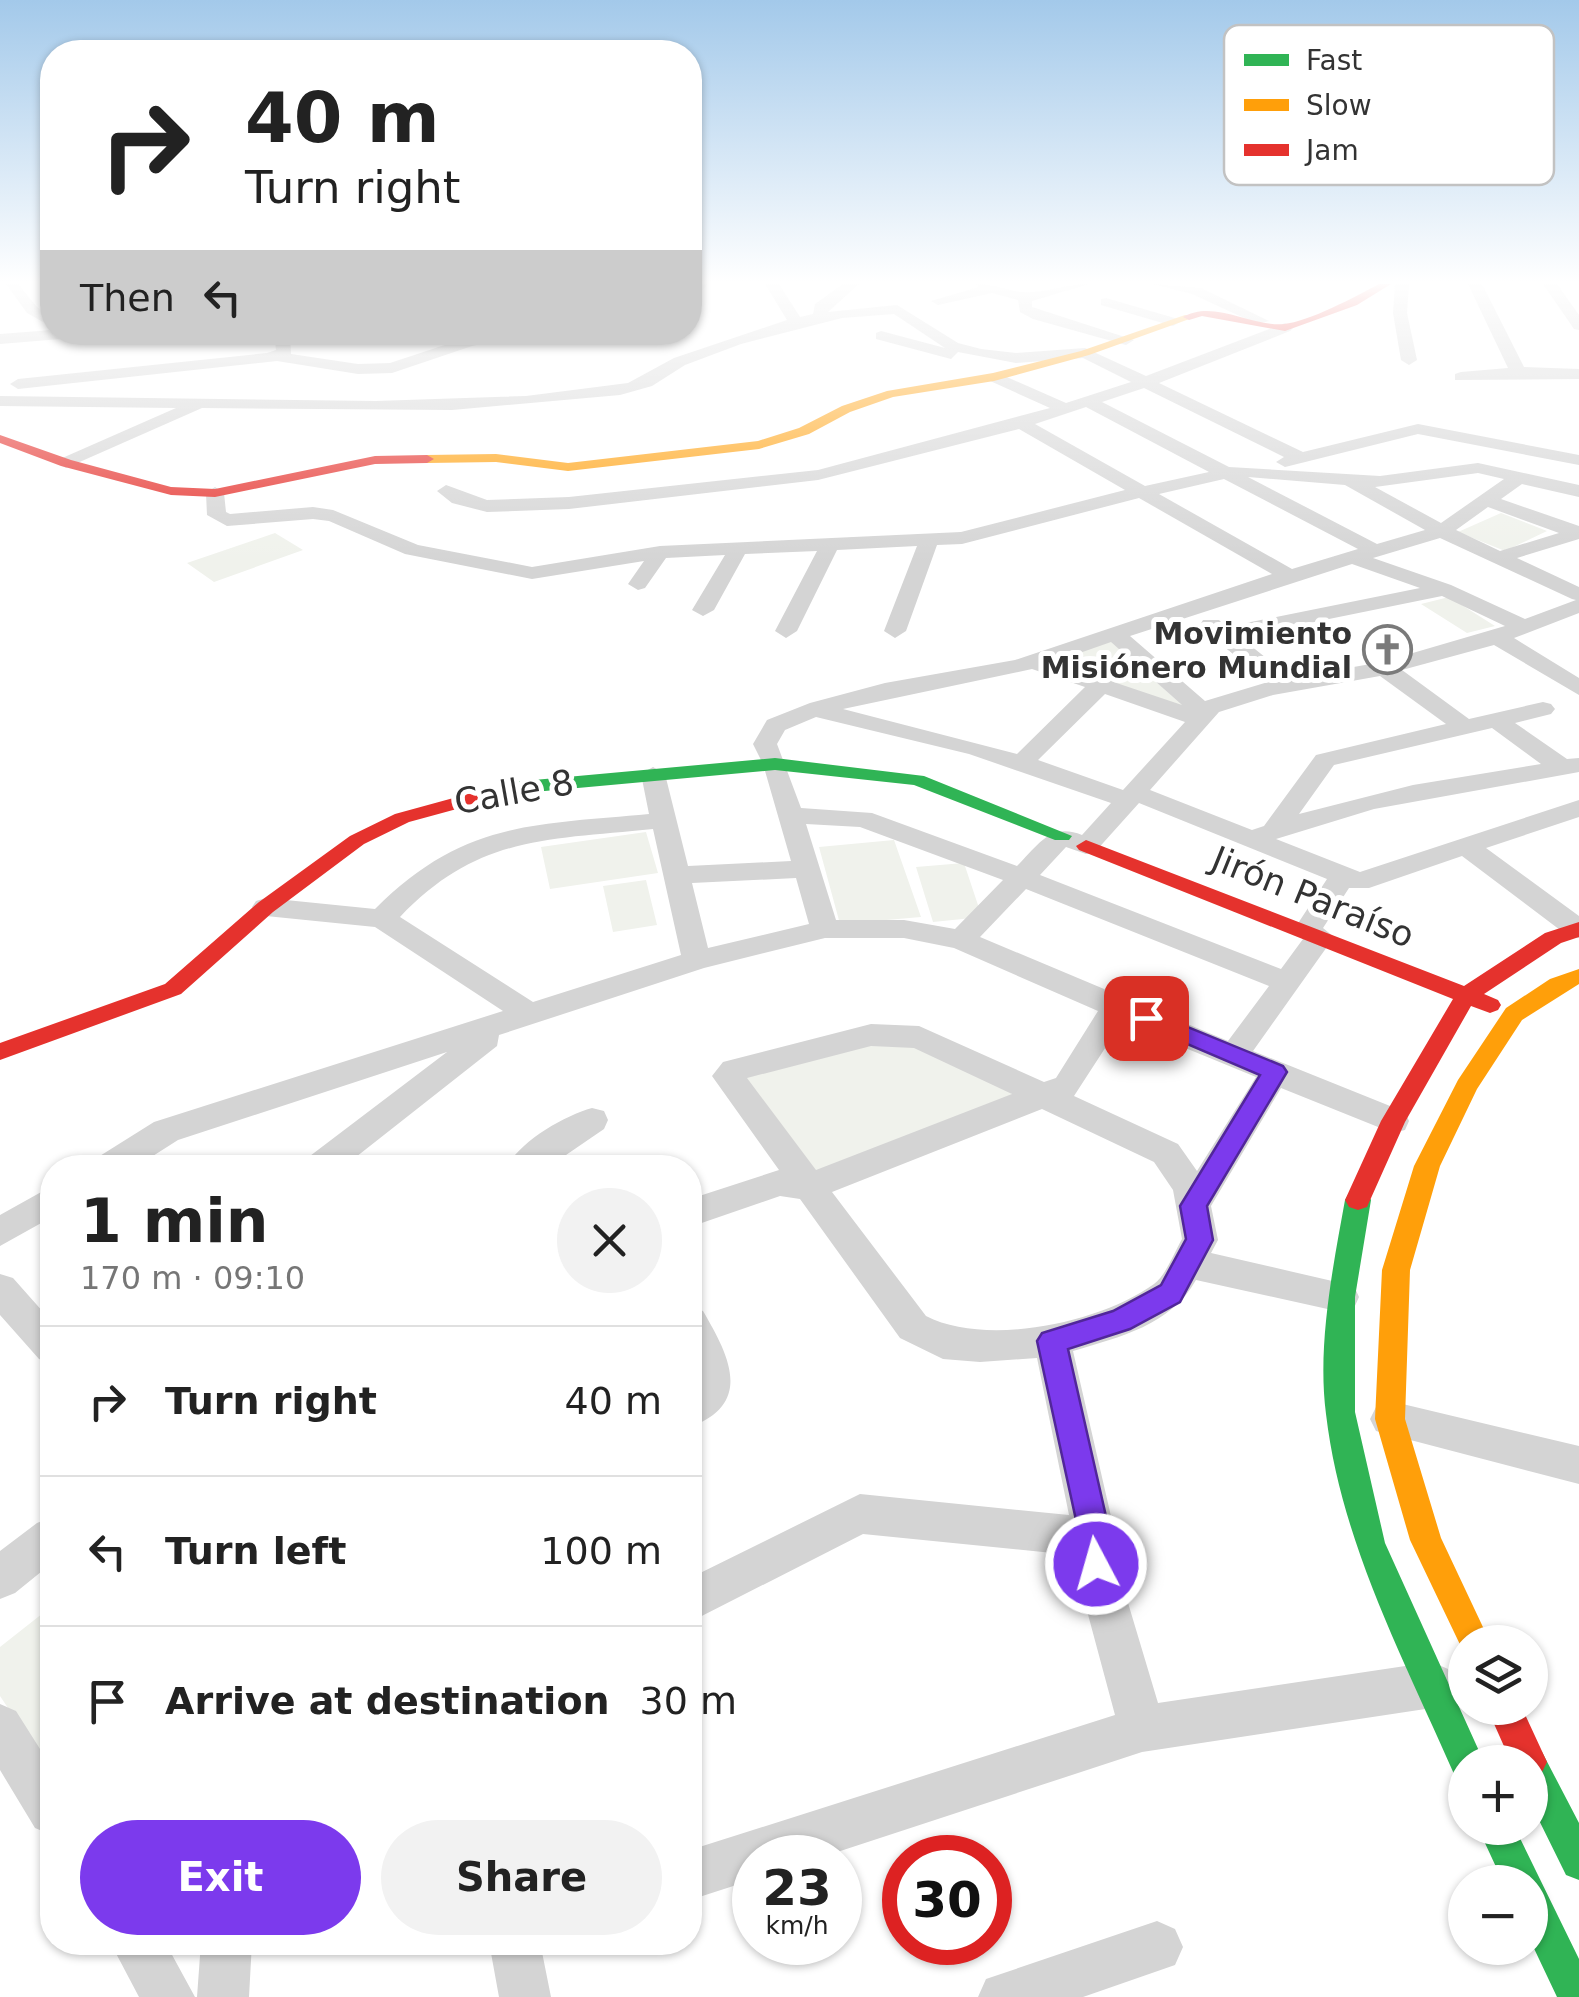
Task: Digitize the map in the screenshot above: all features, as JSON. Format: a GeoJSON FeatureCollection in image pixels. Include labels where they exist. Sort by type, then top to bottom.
{"type":"FeatureCollection","features":[{"type":"Feature","properties":{"kind":"street"},"geometry":{"type":"LineString","coordinates":[[0,386],[81,377]]}},
{"type":"Feature","properties":{"kind":"street"},"geometry":{"type":"LineString","coordinates":[[0,401],[354,405],[597,394],[655,377]]}},
{"type":"Feature","properties":{"kind":"street"},"geometry":{"type":"LineString","coordinates":[[0,439],[66,463],[171,491],[215,493],[376,460],[496,458],[568,466],[628,464],[759,445],[804,431],[846,409],[891,394],[993,377]]}},
{"type":"Feature","properties":{"kind":"street"},"geometry":{"type":"LineString","coordinates":[[994,377],[1064,408]]}},
{"type":"Feature","properties":{"kind":"street"},"geometry":{"type":"LineString","coordinates":[[1136,377],[1304,459]]}},
{"type":"Feature","properties":{"kind":"street"},"geometry":{"type":"LineString","coordinates":[[446,491],[459,500],[487,506],[569,503],[747,484],[869,465],[1022,424],[1158,377]]}},
{"type":"Feature","properties":{"kind":"street"},"geometry":{"type":"LineString","coordinates":[[1088,401],[1230,472],[1368,556],[1522,626]]}},
{"type":"Feature","properties":{"kind":"street"},"geometry":{"type":"LineString","coordinates":[[66,463],[202,402]]}},
{"type":"Feature","properties":{"kind":"street"},"geometry":{"type":"LineString","coordinates":[[1022,424],[1290,576]]}},
{"type":"Feature","properties":{"kind":"street"},"geometry":{"type":"LineString","coordinates":[[215,493],[217,515],[226,520],[313,513],[333,516],[412,550],[514,572],[660,552],[928,542],[989,532],[1143,491],[1304,459],[1418,429],[1579,460]]}},
{"type":"Feature","properties":{"kind":"street"},"geometry":{"type":"LineString","coordinates":[[1230,472],[1406,482],[1478,468],[1579,491]]}},
{"type":"Feature","properties":{"kind":"street"},"geometry":{"type":"LineString","coordinates":[[825,929],[776,764],[765,744],[775,725],[885,690],[1031,662],[1290,576],[1442,532],[1518,478]]}},
{"type":"Feature","properties":{"kind":"street"},"geometry":{"type":"LineString","coordinates":[[1346,479],[1442,532],[1579,595]]}},
{"type":"Feature","properties":{"kind":"street"},"geometry":{"type":"LineString","coordinates":[[1486,500],[1579,533]]}},
{"type":"Feature","properties":{"kind":"street"},"geometry":{"type":"LineString","coordinates":[[1500,556],[1579,533]]}},
{"type":"Feature","properties":{"kind":"street"},"geometry":{"type":"LineString","coordinates":[[895,631],[928,542]]}},
{"type":"Feature","properties":{"kind":"street"},"geometry":{"type":"LineString","coordinates":[[786,631],[829,546]]}},
{"type":"Feature","properties":{"kind":"street"},"geometry":{"type":"LineString","coordinates":[[703,610],[738,550]]}},
{"type":"Feature","properties":{"kind":"street"},"geometry":{"type":"LineString","coordinates":[[638,584],[660,552]]}},
{"type":"Feature","properties":{"kind":"street"},"geometry":{"type":"LineString","coordinates":[[1222,634],[1444,589]]}},
{"type":"Feature","properties":{"kind":"street"},"geometry":{"type":"LineString","coordinates":[[961,940],[1021,878],[1131,796],[1210,707],[1287,686],[1384,668],[1497,637],[1579,606]]}},
{"type":"Feature","properties":{"kind":"street"},"geometry":{"type":"LineString","coordinates":[[1190,608],[1287,686]]}},
{"type":"Feature","properties":{"kind":"street"},"geometry":{"type":"LineString","coordinates":[[1114,633],[1203,716]]}},
{"type":"Feature","properties":{"kind":"street"},"geometry":{"type":"LineString","coordinates":[[1497,637],[1579,688]]}},
{"type":"Feature","properties":{"kind":"street"},"geometry":{"type":"LineString","coordinates":[[1031,662],[1203,716]]}},
{"type":"Feature","properties":{"kind":"street"},"geometry":{"type":"LineString","coordinates":[[1384,668],[1465,727]]}},
{"type":"Feature","properties":{"kind":"street"},"geometry":{"type":"LineString","coordinates":[[1022,762],[1102,686]]}},
{"type":"Feature","properties":{"kind":"street"},"geometry":{"type":"LineString","coordinates":[[1263,835],[1325,760],[1543,709]]}},
{"type":"Feature","properties":{"kind":"street"},"geometry":{"type":"LineString","coordinates":[[813,710],[902,726],[1263,835],[1359,882],[1382,878],[1579,806],[1564,767],[1496,720]]}},
{"type":"Feature","properties":{"kind":"street","name":"Calle 8"},"geometry":{"type":"LineString","coordinates":[[0,1052],[173,988],[322,862],[402,818],[460,798],[529,784],[776,764],[917,780],[1074,841]]}},
{"type":"Feature","properties":{"kind":"street"},"geometry":{"type":"LineString","coordinates":[[1263,835],[1403,793],[1564,767]]}},
{"type":"Feature","properties":{"kind":"street"},"geometry":{"type":"LineString","coordinates":[[652,774],[697,960]]}},
{"type":"Feature","properties":{"kind":"street"},"geometry":{"type":"LineString","coordinates":[[791,815],[863,820],[918,837],[1287,982]]}},
{"type":"Feature","properties":{"kind":"street"},"geometry":{"type":"LineString","coordinates":[[382,919],[428,875],[468,852],[522,837],[664,820]]}},
{"type":"Feature","properties":{"kind":"street","name":"Jirón Paraíso"},"geometry":{"type":"LineString","coordinates":[[1074,841],[1514,1014]]}},
{"type":"Feature","properties":{"kind":"street"},"geometry":{"type":"LineString","coordinates":[[1468,847],[1579,929]]}},
{"type":"Feature","properties":{"kind":"street"},"geometry":{"type":"LineString","coordinates":[[677,875],[807,869]]}},
{"type":"Feature","properties":{"kind":"street"},"geometry":{"type":"LineString","coordinates":[[1234,1054],[1287,982],[1342,875]]}},
{"type":"Feature","properties":{"kind":"street"},"geometry":{"type":"LineString","coordinates":[[266,907],[382,919],[518,1019]]}},
{"type":"Feature","properties":{"kind":"street"},"geometry":{"type":"LineString","coordinates":[[127,1155],[166,1131],[697,960],[825,929],[904,930],[961,940],[1028,972],[1393,1121]]}},
{"type":"Feature","properties":{"kind":"street"},"geometry":{"type":"LineString","coordinates":[[1458,1745],[1370,1544],[1340,1412],[1341,1297],[1356,1203],[1393,1121],[1466,995],[1553,938],[1579,929]]}},
{"type":"Feature","properties":{"kind":"street"},"geometry":{"type":"LineString","coordinates":[[1466,1625],[1426,1540],[1390,1419],[1396,1270],[1422,1183],[1466,1086],[1514,1014],[1558,984],[1579,976]]}},
{"type":"Feature","properties":{"kind":"street"},"geometry":{"type":"LineString","coordinates":[[702,1209],[779,1183],[808,1187],[1067,1086],[1116,1006]]}},
{"type":"Feature","properties":{"kind":"street"},"geometry":{"type":"LineString","coordinates":[[335,1155],[518,1019]]}},
{"type":"Feature","properties":{"kind":"street"},"geometry":{"type":"LineString","coordinates":[[871,1036],[919,1037],[1166,1153],[1190,1188],[1200,1240],[1170,1294],[1120,1321],[1052,1341],[980,1346],[944,1342],[913,1327],[808,1187],[728,1076],[734,1070],[871,1036]]}},
{"type":"Feature","properties":{"kind":"street"},"geometry":{"type":"LineString","coordinates":[[1194,1206],[1275,1072]]}},
{"type":"Feature","properties":{"kind":"street"},"geometry":{"type":"LineString","coordinates":[[540,1155],[592,1120]]}},
{"type":"Feature","properties":{"kind":"street"},"geometry":{"type":"LineString","coordinates":[[0,1232],[40,1207]]}},
{"type":"Feature","properties":{"kind":"street"},"geometry":{"type":"LineString","coordinates":[[1187,1264],[1341,1297]]}},
{"type":"Feature","properties":{"kind":"street"},"geometry":{"type":"LineString","coordinates":[[0,1289],[40,1334]]}},
{"type":"Feature","properties":{"kind":"street"},"geometry":{"type":"LineString","coordinates":[[702,1594],[860,1514],[1078,1536],[1086,1531],[1092,1525],[1052,1341]]}},
{"type":"Feature","properties":{"kind":"street"},"geometry":{"type":"LineString","coordinates":[[702,1343],[716,1368],[714,1386],[702,1401]]}},
{"type":"Feature","properties":{"kind":"street"},"geometry":{"type":"LineString","coordinates":[[1390,1419],[1579,1465]]}},
{"type":"Feature","properties":{"kind":"street"},"geometry":{"type":"LineString","coordinates":[[1086,1531],[1142,1729]]}},
{"type":"Feature","properties":{"kind":"street"},"geometry":{"type":"LineString","coordinates":[[0,1578],[40,1546]]}},
{"type":"Feature","properties":{"kind":"street"},"geometry":{"type":"LineString","coordinates":[[702,1871],[1142,1729],[1432,1685]]}},
{"type":"Feature","properties":{"kind":"street"},"geometry":{"type":"LineString","coordinates":[[0,1727],[40,1792]]}},
{"type":"Feature","properties":{"kind":"street"},"geometry":{"type":"LineString","coordinates":[[1548,1782],[1579,1862]]}},
{"type":"Feature","properties":{"kind":"street"},"geometry":{"type":"LineString","coordinates":[[1548,1937],[1577,1997]]}},
{"type":"Feature","properties":{"kind":"street"},"geometry":{"type":"LineString","coordinates":[[1004,1997],[1157,1947]]}},
{"type":"Feature","properties":{"kind":"street"},"geometry":{"type":"LineString","coordinates":[[143,1955],[169,1997]]}},
{"type":"Feature","properties":{"kind":"street"},"geometry":{"type":"LineString","coordinates":[[223,1997],[227,1955]]}},
{"type":"Feature","properties":{"kind":"street"},"geometry":{"type":"LineString","coordinates":[[517,1955],[525,1997]]}},
{"type":"Feature","properties":{"kind":"shaded area"},"geometry":{"type":"Polygon","coordinates":[[[1501,513],[1547,531],[1505,551],[1458,532],[1501,513]]]}},
{"type":"Feature","properties":{"kind":"shaded area"},"geometry":{"type":"Polygon","coordinates":[[[275,533],[303,550],[214,582],[187,563],[275,533]]]}},
{"type":"Feature","properties":{"kind":"shaded area"},"geometry":{"type":"Polygon","coordinates":[[[1449,597],[1495,626],[1467,633],[1421,604],[1449,597]]]}},
{"type":"Feature","properties":{"kind":"shaded area"},"geometry":{"type":"Polygon","coordinates":[[[1111,641],[1182,705],[1178,707],[1053,660],[1111,641]]]}},
{"type":"Feature","properties":{"kind":"shaded area"},"geometry":{"type":"Polygon","coordinates":[[[646,832],[658,873],[550,889],[541,847],[646,832]]]}},
{"type":"Feature","properties":{"kind":"shaded area"},"geometry":{"type":"Polygon","coordinates":[[[894,840],[921,917],[840,924],[819,847],[894,840]]]}},
{"type":"Feature","properties":{"kind":"shaded area"},"geometry":{"type":"Polygon","coordinates":[[[964,863],[982,917],[933,922],[916,867],[964,863]]]}},
{"type":"Feature","properties":{"kind":"shaded area"},"geometry":{"type":"Polygon","coordinates":[[[646,880],[657,925],[613,932],[603,886],[646,880]]]}},
{"type":"Feature","properties":{"kind":"shaded area"},"geometry":{"type":"Polygon","coordinates":[[[858,1045],[930,1047],[1009,1090],[1015,1099],[810,1178],[742,1084],[746,1074],[858,1045]]]}},
{"type":"Feature","properties":{"kind":"shaded area"},"geometry":{"type":"Polygon","coordinates":[[[40,1615],[40,1756],[0,1696],[0,1647],[40,1615]]]}},
{"type":"Feature","properties":{"kind":"traffic: fast"},"geometry":{"type":"LineString","coordinates":[[512,788],[775,764],[917,780],[1062,836]]}},
{"type":"Feature","properties":{"kind":"traffic: fast"},"geometry":{"type":"LineString","coordinates":[[1358,1200],[1341,1297],[1340,1412],[1369,1544],[1458,1745]]}},
{"type":"Feature","properties":{"kind":"traffic: fast"},"geometry":{"type":"LineString","coordinates":[[1548,1800],[1579,1862]]}},
{"type":"Feature","properties":{"kind":"traffic: fast"},"geometry":{"type":"LineString","coordinates":[[1504,1845],[1514,1865]]}},
{"type":"Feature","properties":{"kind":"traffic: fast"},"geometry":{"type":"LineString","coordinates":[[1548,1937],[1577,1997]]}},
{"type":"Feature","properties":{"kind":"traffic: slow"},"geometry":{"type":"LineString","coordinates":[[427,459],[496,458],[568,467],[759,445],[804,431],[846,409],[891,394],[993,377]]}},
{"type":"Feature","properties":{"kind":"traffic: slow"},"geometry":{"type":"LineString","coordinates":[[1465,1625],[1426,1540],[1390,1419],[1396,1270],[1427,1166],[1466,1086],[1514,1014],[1558,984],[1579,976]]}},
{"type":"Feature","properties":{"kind":"traffic: jam"},"geometry":{"type":"LineString","coordinates":[[0,439],[66,463],[171,491],[215,493],[375,460],[427,459]]}},
{"type":"Feature","properties":{"kind":"traffic: jam"},"geometry":{"type":"LineString","coordinates":[[0,1052],[173,989],[266,907],[357,840],[402,818],[512,788]]}},
{"type":"Feature","properties":{"kind":"traffic: jam"},"geometry":{"type":"LineString","coordinates":[[1086,846],[1490,1005]]}},
{"type":"Feature","properties":{"kind":"traffic: jam"},"geometry":{"type":"LineString","coordinates":[[1358,1200],[1393,1121],[1466,995],[1553,938],[1579,929]]}},
{"type":"Feature","properties":{"kind":"traffic: jam"},"geometry":{"type":"LineString","coordinates":[[1512,1725],[1521,1745]]}},
{"type":"Feature","properties":{"kind":"place","name":"Movimiento Misiónero Mundial"},"geometry":{"type":"Point","coordinates":[1387,650]}},
{"type":"Feature","properties":{"kind":"route"},"geometry":{"type":"LineString","coordinates":[[1096,1564],[1086,1531],[1092,1525],[1052,1341],[1120,1321],[1170,1294],[1200,1240],[1194,1206],[1275,1072],[1146,1018]]}}]}
